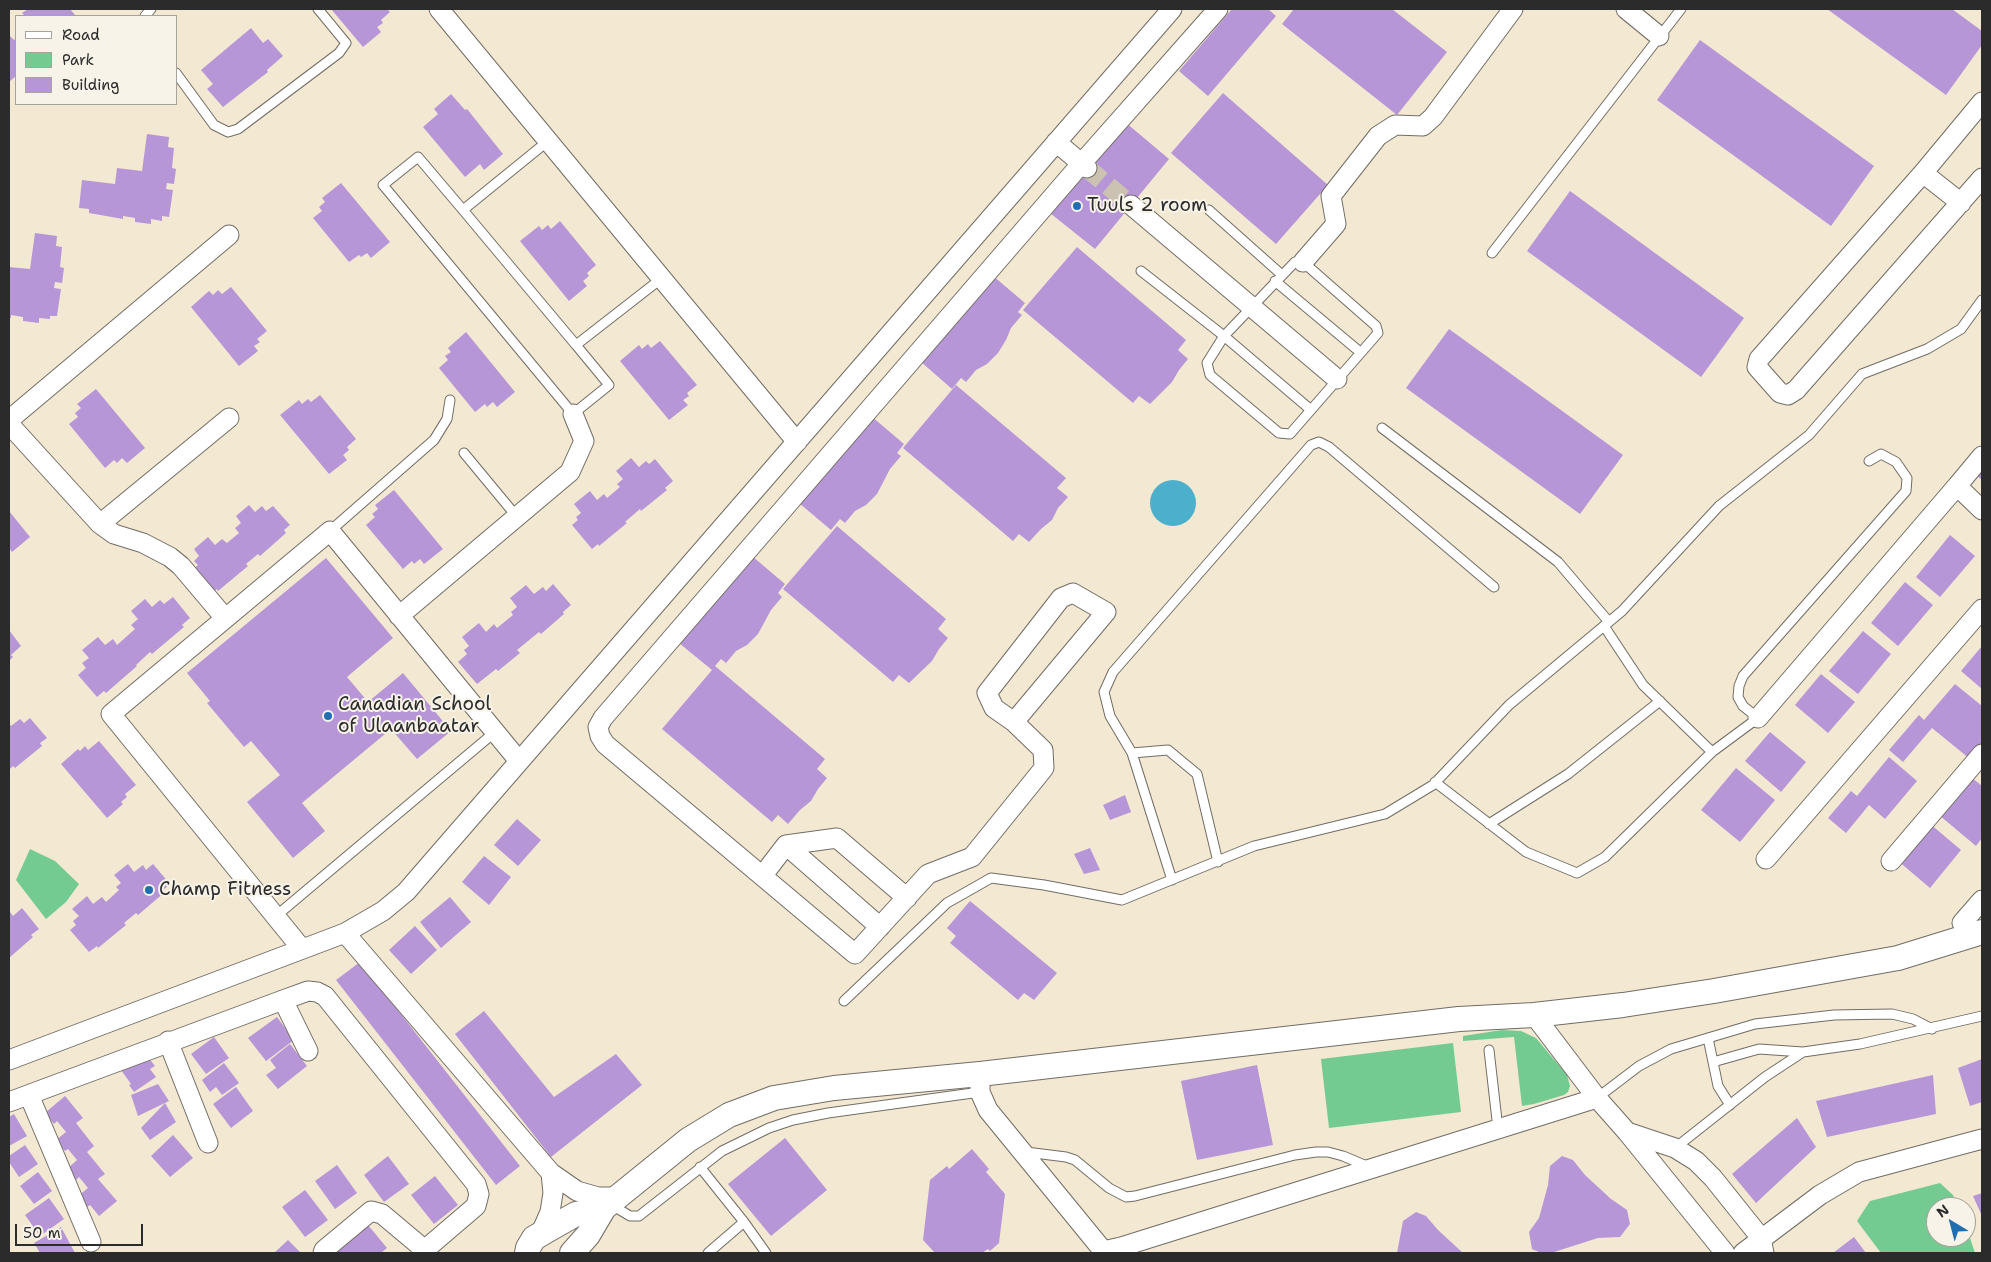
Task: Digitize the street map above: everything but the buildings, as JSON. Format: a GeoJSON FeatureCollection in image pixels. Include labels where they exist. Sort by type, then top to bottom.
{"type":"FeatureCollection","features":[{"type":"Feature","properties":{"kind":"street"},"geometry":{"type":"LineString","coordinates":[[439,9],[797,442]]}},
{"type":"Feature","properties":{"kind":"street"},"geometry":{"type":"LineString","coordinates":[[9,1060],[344,933],[383,911],[406,892],[1172,9]]}},
{"type":"Feature","properties":{"kind":"street"},"geometry":{"type":"LineString","coordinates":[[1014,722],[1106,612],[1073,593],[1061,598],[987,693],[994,708],[1014,722],[1043,750],[1044,768],[972,857],[928,874],[855,954],[606,744],[600,736],[598,727],[603,718],[1084,166],[1218,9]]}},
{"type":"Feature","properties":{"kind":"street"},"geometry":{"type":"LineString","coordinates":[[1303,262],[1336,224],[1331,196],[1378,136],[1395,125],[1423,126],[1433,117],[1513,9]]}},
{"type":"Feature","properties":{"kind":"street"},"geometry":{"type":"LineString","coordinates":[[1626,9],[1659,36]]}},
{"type":"Feature","properties":{"kind":"street"},"geometry":{"type":"LineString","coordinates":[[1982,102],[1923,173],[1759,359],[1757,367],[1780,394],[1788,395],[1796,390],[1982,178]]}},
{"type":"Feature","properties":{"kind":"street"},"geometry":{"type":"LineString","coordinates":[[1056,142],[1084,166]]}},
{"type":"Feature","properties":{"kind":"street"},"geometry":{"type":"LineString","coordinates":[[1923,173],[1961,203]]}},
{"type":"Feature","properties":{"kind":"street"},"geometry":{"type":"LineString","coordinates":[[1131,205],[1337,379]]}},
{"type":"Feature","properties":{"kind":"street"},"geometry":{"type":"LineString","coordinates":[[225,618],[181,566],[170,557],[143,542],[114,534],[100,524],[9,422],[229,235]]}},
{"type":"Feature","properties":{"kind":"street"},"geometry":{"type":"LineString","coordinates":[[399,616],[570,472],[584,441],[573,414]]}},
{"type":"Feature","properties":{"kind":"street"},"geometry":{"type":"LineString","coordinates":[[100,524],[229,418]]}},
{"type":"Feature","properties":{"kind":"street"},"geometry":{"type":"LineString","coordinates":[[1758,718],[1982,456]]}},
{"type":"Feature","properties":{"kind":"street"},"geometry":{"type":"LineString","coordinates":[[1957,486],[1982,510]]}},
{"type":"Feature","properties":{"kind":"street"},"geometry":{"type":"LineString","coordinates":[[302,949],[112,714],[330,531],[519,761]]}},
{"type":"Feature","properties":{"kind":"street"},"geometry":{"type":"LineString","coordinates":[[1766,859],[1982,609]]}},
{"type":"Feature","properties":{"kind":"street"},"geometry":{"type":"LineString","coordinates":[[1890,861],[1982,754]]}},
{"type":"Feature","properties":{"kind":"street"},"geometry":{"type":"LineString","coordinates":[[763,875],[786,845],[838,838],[907,898]]}},
{"type":"Feature","properties":{"kind":"street"},"geometry":{"type":"LineString","coordinates":[[786,845],[880,927]]}},
{"type":"Feature","properties":{"kind":"street"},"geometry":{"type":"LineString","coordinates":[[577,1248],[611,1203],[688,1140],[729,1114],[774,1098],[834,1088],[980,1083],[1459,1019],[1534,1015],[1623,1005],[1714,991],[1898,958],[1972,928],[1982,900]]}},
{"type":"Feature","properties":{"kind":"street"},"geometry":{"type":"LineString","coordinates":[[344,933],[551,1174],[577,1191],[598,1196],[611,1203]]}},
{"type":"Feature","properties":{"kind":"street"},"geometry":{"type":"LineString","coordinates":[[9,1102],[168,1041],[308,991],[325,996],[476,1184],[479,1194],[476,1206],[423,1252],[382,1214],[371,1212],[324,1250],[323,1253]]}},
{"type":"Feature","properties":{"kind":"street"},"geometry":{"type":"LineString","coordinates":[[283,1000],[308,1051]]}},
{"type":"Feature","properties":{"kind":"street"},"geometry":{"type":"LineString","coordinates":[[1534,1015],[1597,1098],[1627,1132],[1724,1253]]}},
{"type":"Feature","properties":{"kind":"street"},"geometry":{"type":"LineString","coordinates":[[168,1041],[208,1143]]}},
{"type":"Feature","properties":{"kind":"street"},"geometry":{"type":"LineString","coordinates":[[980,1083],[988,1110],[1104,1252],[1597,1098]]}},
{"type":"Feature","properties":{"kind":"street"},"geometry":{"type":"LineString","coordinates":[[29,1095],[91,1242]]}},
{"type":"Feature","properties":{"kind":"street"},"geometry":{"type":"LineString","coordinates":[[1627,1132],[1675,1148],[1696,1161],[1712,1177],[1763,1246]]}},
{"type":"Feature","properties":{"kind":"street"},"geometry":{"type":"LineString","coordinates":[[1743,1253],[1763,1246],[1820,1195],[1859,1172],[1982,1139]]}},
{"type":"Feature","properties":{"kind":"street"},"geometry":{"type":"LineString","coordinates":[[534,1244],[550,1212],[553,1193],[551,1174]]}},
{"type":"Feature","properties":{"kind":"street"},"geometry":{"type":"LineString","coordinates":[[534,1244],[576,1214],[611,1203]]}},
{"type":"Feature","properties":{"kind":"street"},"geometry":{"type":"LineString","coordinates":[[576,1214],[583,1216],[590,1226],[577,1248]]}},
{"type":"Feature","properties":{"kind":"lane"},"geometry":{"type":"LineString","coordinates":[[178,76],[214,125],[228,132],[238,129],[339,53],[346,43],[318,9]]}},
{"type":"Feature","properties":{"kind":"lane"},"geometry":{"type":"LineString","coordinates":[[1492,253],[1681,9]]}},
{"type":"Feature","properties":{"kind":"lane"},"geometry":{"type":"LineString","coordinates":[[463,210],[548,141]]}},
{"type":"Feature","properties":{"kind":"lane"},"geometry":{"type":"LineString","coordinates":[[418,157],[576,345],[609,385],[573,414],[383,184],[418,157]]}},
{"type":"Feature","properties":{"kind":"lane"},"geometry":{"type":"LineString","coordinates":[[1210,210],[1278,278],[1360,352]]}},
{"type":"Feature","properties":{"kind":"lane"},"geometry":{"type":"LineString","coordinates":[[1294,262],[1303,262],[1376,326],[1378,333],[1290,434],[1279,433],[1210,375],[1207,363],[1224,336],[1278,278],[1294,262]]}},
{"type":"Feature","properties":{"kind":"lane"},"geometry":{"type":"LineString","coordinates":[[1142,271],[1224,336],[1311,410]]}},
{"type":"Feature","properties":{"kind":"lane"},"geometry":{"type":"LineString","coordinates":[[576,345],[662,278]]}},
{"type":"Feature","properties":{"kind":"lane"},"geometry":{"type":"LineString","coordinates":[[844,1001],[947,903],[991,878],[1044,885],[1122,900],[1254,846],[1385,814],[1436,782],[1509,705],[1622,611],[1719,506],[1809,435],[1862,374],[1927,349],[1961,329],[1982,300]]}},
{"type":"Feature","properties":{"kind":"lane"},"geometry":{"type":"LineString","coordinates":[[330,531],[434,440],[447,420],[450,400]]}},
{"type":"Feature","properties":{"kind":"lane"},"geometry":{"type":"LineString","coordinates":[[1382,428],[1558,562],[1606,624],[1643,685],[1712,752]]}},
{"type":"Feature","properties":{"kind":"lane"},"geometry":{"type":"LineString","coordinates":[[1172,880],[1132,753],[1110,716],[1104,692],[1113,672],[1311,445],[1319,442],[1329,447],[1494,587]]}},
{"type":"Feature","properties":{"kind":"lane"},"geometry":{"type":"LineString","coordinates":[[464,453],[517,517]]}},
{"type":"Feature","properties":{"kind":"lane"},"geometry":{"type":"LineString","coordinates":[[1436,782],[1526,852],[1577,873],[1605,857],[1712,752],[1758,718],[1744,706],[1738,697],[1739,686],[1743,676],[1906,491],[1907,478],[1896,462],[1881,454],[1869,461]]}},
{"type":"Feature","properties":{"kind":"lane"},"geometry":{"type":"LineString","coordinates":[[1490,824],[1568,774],[1660,701]]}},
{"type":"Feature","properties":{"kind":"lane"},"geometry":{"type":"LineString","coordinates":[[276,916],[495,732]]}},
{"type":"Feature","properties":{"kind":"lane"},"geometry":{"type":"LineString","coordinates":[[1132,753],[1168,750],[1196,774],[1218,862]]}},
{"type":"Feature","properties":{"kind":"lane"},"geometry":{"type":"LineString","coordinates":[[1597,1098],[1639,1066],[1671,1049],[1755,1024],[1834,1015],[1892,1014],[1913,1019],[1932,1029]]}},
{"type":"Feature","properties":{"kind":"lane"},"geometry":{"type":"LineString","coordinates":[[1713,1062],[1759,1049],[1803,1052],[1860,1044],[1982,1016]]}},
{"type":"Feature","properties":{"kind":"lane"},"geometry":{"type":"LineString","coordinates":[[1708,1038],[1718,1086],[1730,1105]]}},
{"type":"Feature","properties":{"kind":"lane"},"geometry":{"type":"LineString","coordinates":[[1490,1050],[1498,1129]]}},
{"type":"Feature","properties":{"kind":"lane"},"geometry":{"type":"LineString","coordinates":[[1675,1148],[1764,1077],[1803,1052]]}},
{"type":"Feature","properties":{"kind":"lane"},"geometry":{"type":"LineString","coordinates":[[611,1203],[630,1216],[639,1216],[722,1151],[768,1128],[793,1120],[980,1083]]}},
{"type":"Feature","properties":{"kind":"lane"},"geometry":{"type":"LineString","coordinates":[[1021,1152],[1066,1157],[1075,1160],[1109,1188],[1126,1197],[1295,1155],[1316,1152],[1328,1152],[1344,1156],[1373,1169]]}},
{"type":"Feature","properties":{"kind":"lane"},"geometry":{"type":"LineString","coordinates":[[700,1167],[766,1253]]}},
{"type":"Feature","properties":{"kind":"lane"},"geometry":{"type":"LineString","coordinates":[[708,1253],[744,1222]]}},
{"type":"Feature","properties":{"kind":"green space"},"geometry":{"type":"Polygon","coordinates":[[[30,849],[55,861],[79,884],[66,902],[46,919],[16,880],[30,849]]]}},
{"type":"Feature","properties":{"kind":"green space"},"geometry":{"type":"Polygon","coordinates":[[[1502,1030],[1521,1031],[1536,1038],[1567,1075],[1570,1086],[1568,1092],[1564,1095],[1522,1106],[1514,1037],[1463,1041],[1463,1036],[1502,1030]]]}},
{"type":"Feature","properties":{"kind":"green space"},"geometry":{"type":"Polygon","coordinates":[[[1453,1043],[1461,1112],[1329,1128],[1321,1059],[1453,1043]]]}},
{"type":"Feature","properties":{"kind":"green space"},"geometry":{"type":"Polygon","coordinates":[[[1940,1183],[1954,1197],[1926,1197],[1926,1247],[1973,1247],[1975,1253],[1881,1253],[1857,1221],[1870,1201],[1940,1183]]]}},
{"type":"Feature","properties":{"kind":"water"},"geometry":{"type":"Polygon","coordinates":[[[1173,480],[1186,484],[1192,490],[1196,503],[1192,516],[1186,522],[1173,526],[1160,522],[1154,516],[1150,503],[1154,490],[1160,484],[1173,480]]]}},
{"type":"Feature","properties":{"kind":"tunnel"},"geometry":{"type":"LineString","coordinates":[[1087,168],[1131,205]]}},
{"type":"Feature","properties":{"kind":"place","name":"Tuuls 2 room"},"geometry":{"type":"Point","coordinates":[1077,206]}},
{"type":"Feature","properties":{"kind":"place","name":"Canadian School of Ulaanbaatar"},"geometry":{"type":"Point","coordinates":[328,716]}},
{"type":"Feature","properties":{"kind":"place","name":"Champ Fitness"},"geometry":{"type":"Point","coordinates":[149,890]}}]}
